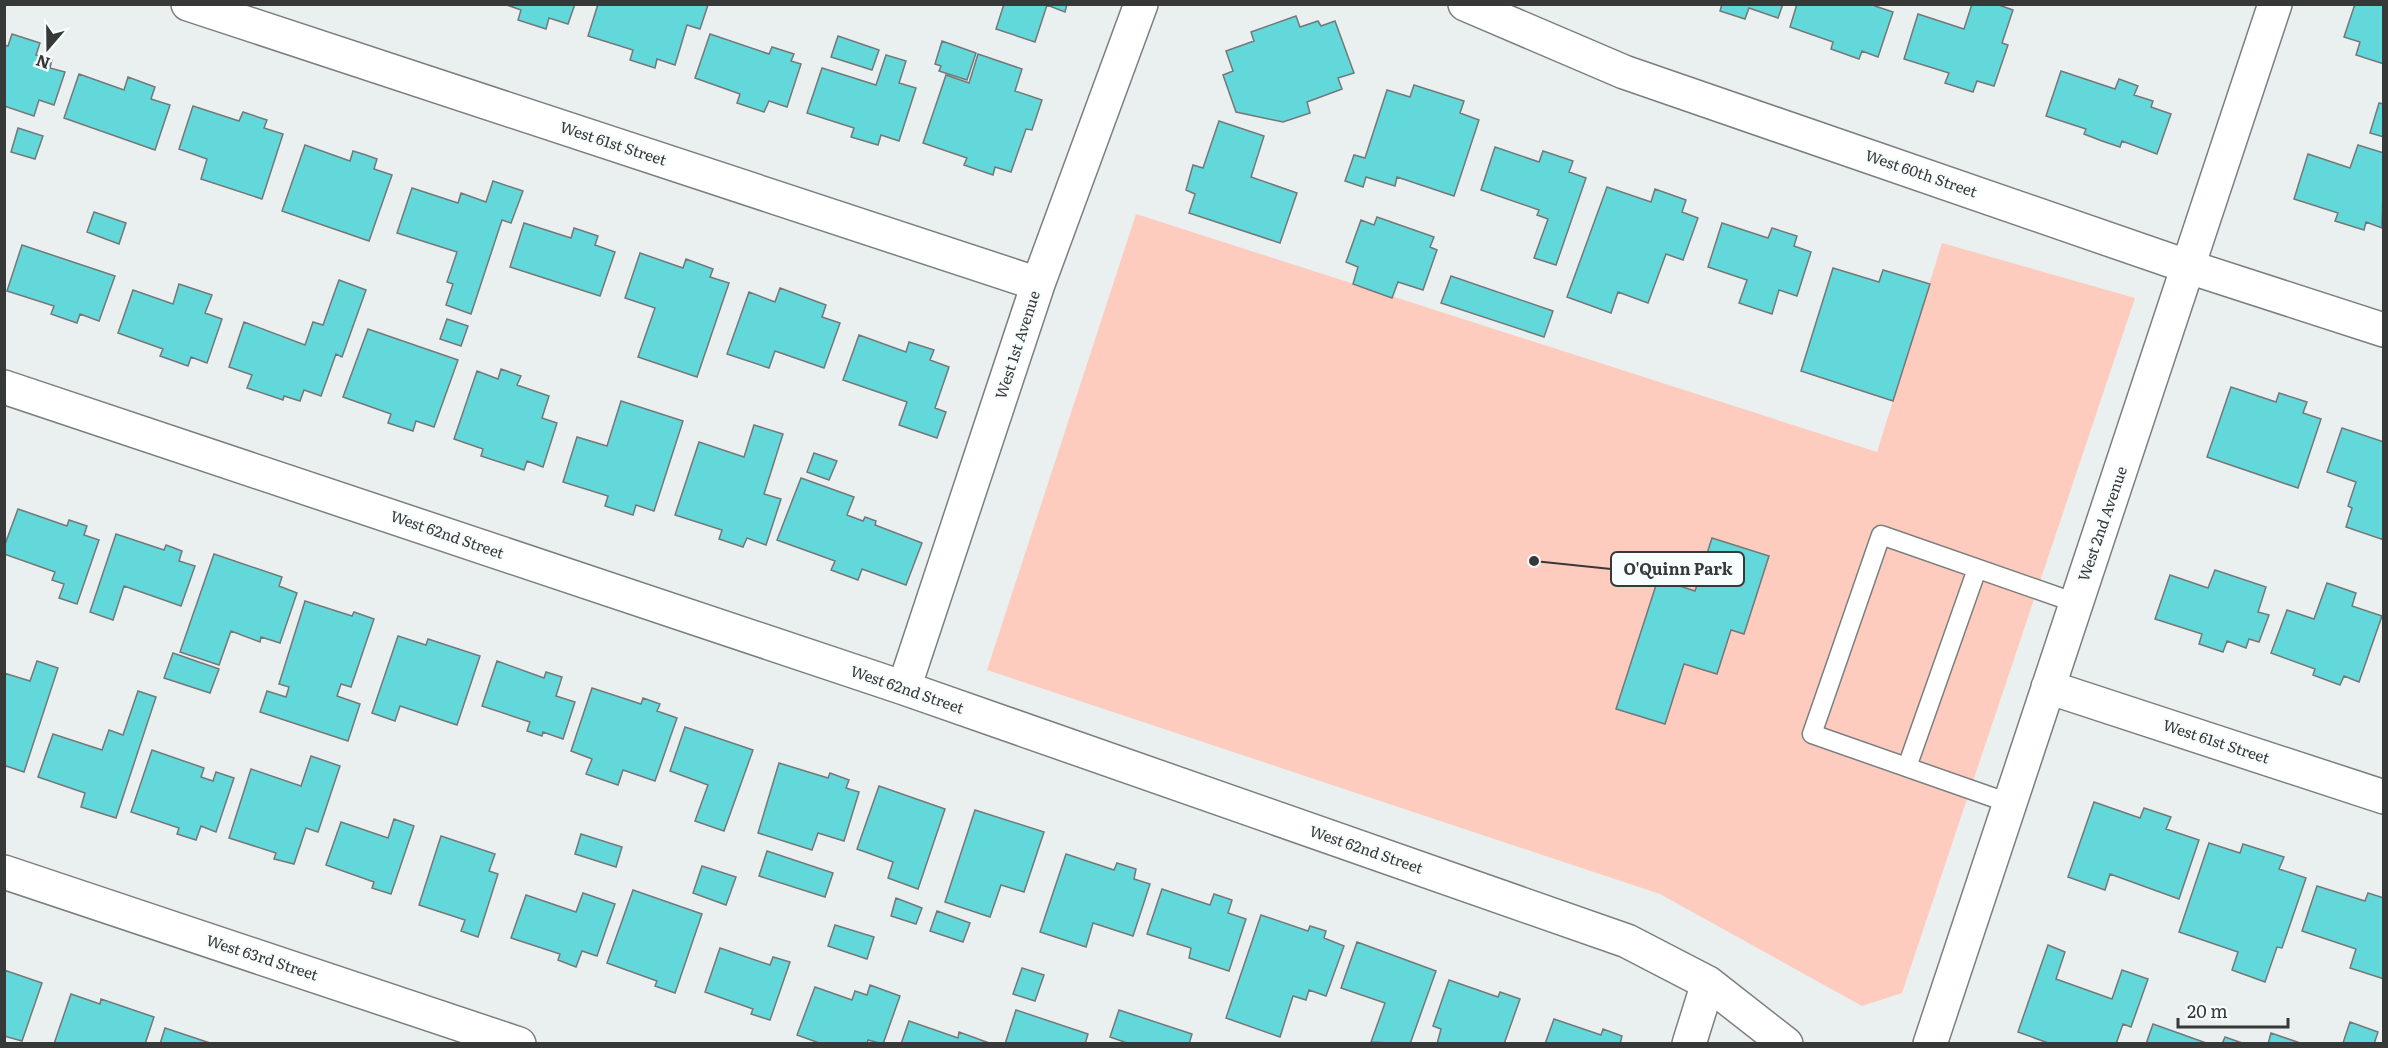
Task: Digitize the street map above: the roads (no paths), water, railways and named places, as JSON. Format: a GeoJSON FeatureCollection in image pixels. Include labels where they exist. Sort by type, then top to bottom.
{"type":"FeatureCollection","features":[{"type":"Feature","properties":{"kind":"street","name":"West 61st Street"},"geometry":{"type":"LineString","coordinates":[[188,4],[1038,284]]}},
{"type":"Feature","properties":{"kind":"street","name":"West 1st Avenue"},"geometry":{"type":"LineString","coordinates":[[904,688],[1038,284],[1141,4]]}},
{"type":"Feature","properties":{"kind":"street","name":"West 60th Street"},"geometry":{"type":"LineString","coordinates":[[1465,4],[1624,72],[2189,267],[2384,330]]}},
{"type":"Feature","properties":{"kind":"street","name":"West 2nd Avenue"},"geometry":{"type":"LineString","coordinates":[[1930,1044],[2275,4]]}},
{"type":"Feature","properties":{"kind":"street","name":"West 62nd Street"},"geometry":{"type":"LineString","coordinates":[[4,387],[904,688],[1627,941],[1708,983],[1786,1044]]}},
{"type":"Feature","properties":{"kind":"street","name":"West 61st Street"},"geometry":{"type":"LineString","coordinates":[[2048,687],[2384,797]]}},
{"type":"Feature","properties":{"kind":"street","name":"West 63rd Street"},"geometry":{"type":"LineString","coordinates":[[4,872],[519,1044]]}},
{"type":"Feature","properties":{"kind":"street"},"geometry":{"type":"LineString","coordinates":[[1689,1044],[1708,983]]}},
{"type":"Feature","properties":{"kind":"lane"},"geometry":{"type":"LineString","coordinates":[[2009,803],[1812,734],[1881,535],[2076,603]]}},
{"type":"Feature","properties":{"kind":"lane"},"geometry":{"type":"LineString","coordinates":[[1907,767],[1977,568]]}},
{"type":"Feature","properties":{"kind":"place","name":"O'Quinn Park"},"geometry":{"type":"Point","coordinates":[1534,561]}}]}
